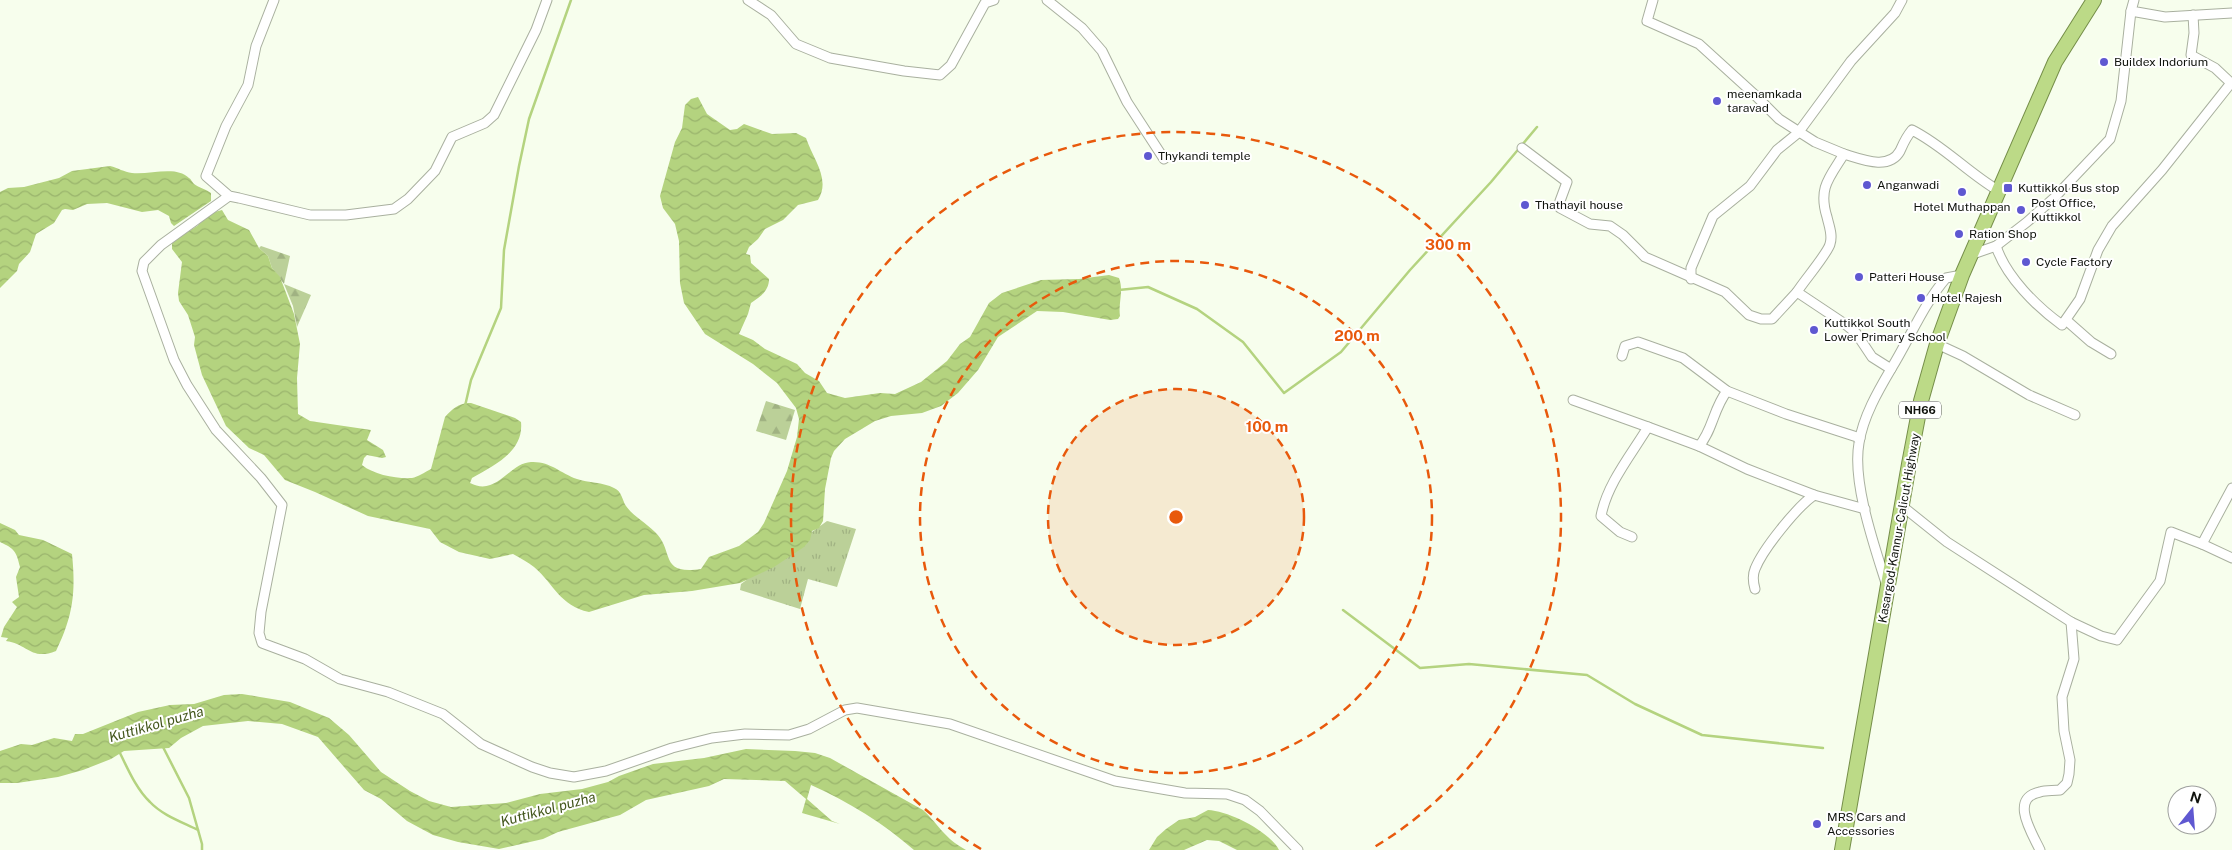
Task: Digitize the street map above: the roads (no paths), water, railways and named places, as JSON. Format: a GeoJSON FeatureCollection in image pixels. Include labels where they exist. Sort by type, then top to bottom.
{"type":"FeatureCollection","features":[{"type":"Feature","properties":{"kind":"highway","name":"Kasargod-Kannur-Calicut Highway"},"geometry":{"type":"LineString","coordinates":[[1842,850],[1921,401],[1937,344],[1970,255],[2055,62],[2094,0]]}},
{"type":"Feature","properties":{"kind":"street"},"geometry":{"type":"LineString","coordinates":[[274,0],[256,46],[248,84],[226,126],[206,176],[230,196],[310,214],[346,215],[394,210],[408,200],[435,171],[452,137],[484,123],[494,115],[536,30],[547,0]]}},
{"type":"Feature","properties":{"kind":"street"},"geometry":{"type":"LineString","coordinates":[[748,0],[771,15],[796,44],[830,58],[904,71],[940,75],[951,65],[985,3],[994,0]]}},
{"type":"Feature","properties":{"kind":"street"},"geometry":{"type":"LineString","coordinates":[[1047,0],[1082,28],[1102,51],[1127,102],[1164,159]]}},
{"type":"Feature","properties":{"kind":"street"},"geometry":{"type":"LineString","coordinates":[[1653,0],[1647,21],[1699,44],[1754,94],[1779,120],[1798,133],[1844,154],[1865,161],[1884,162],[1892,160],[1899,152],[1904,138],[1912,130],[1928,138],[1978,179],[1999,191]]}},
{"type":"Feature","properties":{"kind":"street"},"geometry":{"type":"LineString","coordinates":[[1691,279],[1691,268],[1713,216],[1750,186],[1777,150],[1798,133],[1851,61],[1895,14],[1902,0]]}},
{"type":"Feature","properties":{"kind":"street"},"geometry":{"type":"LineString","coordinates":[[1970,255],[1996,246],[2054,198],[2110,139],[2121,101],[2131,11],[2134,0]]}},
{"type":"Feature","properties":{"kind":"street"},"geometry":{"type":"LineString","coordinates":[[2131,11],[2165,17],[2232,13]]}},
{"type":"Feature","properties":{"kind":"street"},"geometry":{"type":"LineString","coordinates":[[1996,246],[2008,272],[2020,287],[2062,325],[2080,299],[2098,250],[2112,226],[2162,170],[2231,83],[2215,68],[2191,55],[2194,33],[2193,15]]}},
{"type":"Feature","properties":{"kind":"street"},"geometry":{"type":"LineString","coordinates":[[1522,148],[1567,182],[1560,201],[1560,208],[1590,224],[1610,226],[1623,235],[1644,257],[1691,279],[1712,285],[1725,292],[1749,315],[1761,319],[1772,319],[1797,292],[1830,246],[1831,233],[1822,200],[1825,184],[1831,171],[1844,154]]}},
{"type":"Feature","properties":{"kind":"street"},"geometry":{"type":"LineString","coordinates":[[230,196],[170,238],[144,262],[142,271],[174,360],[216,430],[232,450],[261,478],[282,505],[262,604],[259,633],[262,643],[305,659],[340,679],[415,701],[444,714],[481,744],[550,773],[574,777],[606,771],[672,748],[712,738],[745,734],[789,735],[809,729],[845,710],[857,708],[959,727],[1115,781],[1185,793],[1227,794],[1245,800],[1260,811],[1298,850]]}},
{"type":"Feature","properties":{"kind":"street"},"geometry":{"type":"LineString","coordinates":[[1888,588],[1865,508],[1859,479],[1858,444],[1875,398],[1910,338],[1929,298],[1946,278],[1962,275]]}},
{"type":"Feature","properties":{"kind":"street"},"geometry":{"type":"LineString","coordinates":[[1797,292],[1856,333],[1872,357],[1891,369]]}},
{"type":"Feature","properties":{"kind":"street"},"geometry":{"type":"LineString","coordinates":[[2066,320],[2091,342],[2111,354]]}},
{"type":"Feature","properties":{"kind":"street"},"geometry":{"type":"LineString","coordinates":[[1622,356],[1625,346],[1638,342],[1683,358],[1727,391],[1786,414],[1860,438]]}},
{"type":"Feature","properties":{"kind":"street"},"geometry":{"type":"LineString","coordinates":[[1937,344],[1963,356],[2030,395],[2075,415]]}},
{"type":"Feature","properties":{"kind":"street"},"geometry":{"type":"LineString","coordinates":[[1699,446],[1704,440],[1718,402],[1727,391]]}},
{"type":"Feature","properties":{"kind":"street"},"geometry":{"type":"LineString","coordinates":[[1574,400],[1699,446],[1747,469],[1814,495],[1865,508]]}},
{"type":"Feature","properties":{"kind":"street"},"geometry":{"type":"LineString","coordinates":[[1632,537],[1620,532],[1601,516],[1607,496],[1648,427]]}},
{"type":"Feature","properties":{"kind":"street"},"geometry":{"type":"LineString","coordinates":[[2202,544],[2232,488]]}},
{"type":"Feature","properties":{"kind":"street"},"geometry":{"type":"LineString","coordinates":[[1755,589],[1753,580],[1761,559],[1801,506],[1814,495]]}},
{"type":"Feature","properties":{"kind":"street"},"geometry":{"type":"LineString","coordinates":[[1902,506],[1947,542],[2071,622],[2101,636],[2117,640],[2160,581],[2171,532],[2232,558]]}},
{"type":"Feature","properties":{"kind":"street"},"geometry":{"type":"LineString","coordinates":[[2040,850],[2028,824],[2023,804],[2031,795],[2060,790],[2067,783],[2070,760],[2064,732],[2062,697],[2074,659],[2071,622]]}},
{"type":"Feature","properties":{"kind":"water"},"geometry":{"type":"Polygon","coordinates":[[[698,97],[707,114],[730,130],[737,129],[744,124],[772,134],[796,133],[806,138],[822,177],[822,192],[818,200],[798,205],[783,220],[765,229],[749,247],[746,254],[750,255],[751,263],[769,279],[769,283],[763,293],[751,303],[739,334],[797,364],[805,373],[819,381],[827,393],[845,398],[880,393],[895,394],[921,382],[947,361],[960,344],[970,337],[989,303],[1002,293],[1041,280],[1079,279],[1109,275],[1119,278],[1121,288],[1120,316],[1118,319],[1110,320],[1063,312],[1037,311],[998,337],[978,370],[958,393],[941,406],[922,413],[891,416],[875,421],[845,439],[834,451],[831,458],[825,489],[823,521],[819,528],[812,531],[810,540],[804,547],[774,567],[740,583],[692,591],[644,595],[589,612],[579,609],[564,600],[534,567],[513,554],[490,559],[459,552],[440,542],[430,529],[368,516],[285,480],[264,455],[249,448],[226,426],[202,375],[194,345],[195,337],[188,315],[179,301],[178,293],[182,262],[172,249],[172,242],[197,226],[211,213],[222,210],[228,220],[249,230],[259,248],[268,256],[272,268],[280,277],[294,314],[300,344],[297,378],[298,414],[310,421],[371,430],[367,440],[383,450],[386,457],[367,455],[362,465],[386,476],[417,477],[431,469],[445,417],[457,407],[471,403],[515,418],[521,422],[521,432],[518,442],[506,456],[472,478],[470,483],[488,486],[523,464],[531,462],[544,463],[571,477],[617,489],[629,510],[661,539],[669,560],[678,568],[687,570],[701,569],[709,557],[739,546],[758,532],[764,523],[787,471],[797,437],[799,419],[796,408],[777,383],[753,364],[705,334],[684,303],[680,283],[679,241],[675,224],[663,208],[660,196],[675,142],[682,128],[685,105],[691,99],[698,97]]]}},
{"type":"Feature","properties":{"kind":"water"},"geometry":{"type":"Polygon","coordinates":[[[110,166],[132,173],[170,171],[184,174],[194,184],[211,193],[211,201],[174,226],[169,216],[158,210],[142,212],[107,203],[87,204],[73,210],[62,210],[54,223],[36,234],[30,252],[19,264],[17,271],[0,288],[0,192],[8,188],[24,187],[59,178],[72,171],[110,166]]]}},
{"type":"Feature","properties":{"kind":"water"},"geometry":{"type":"Polygon","coordinates":[[[0,523],[15,530],[19,535],[43,540],[72,554],[74,581],[72,604],[66,627],[56,651],[48,654],[35,653],[20,645],[6,641],[8,638],[1,637],[4,627],[17,607],[12,602],[19,597],[16,577],[20,567],[14,551],[0,542],[0,523]]]}},
{"type":"Feature","properties":{"kind":"water","name":"Kuttikkol puzha"},"geometry":{"type":"Polygon","coordinates":[[[242,694],[290,702],[329,718],[349,735],[381,772],[429,801],[451,807],[506,803],[540,794],[582,789],[608,782],[653,764],[704,758],[746,749],[795,751],[815,753],[830,758],[923,810],[947,836],[966,850],[914,850],[865,814],[811,785],[807,799],[832,821],[840,824],[802,813],[806,799],[785,781],[724,779],[709,786],[646,800],[620,815],[558,832],[543,839],[499,849],[458,842],[433,835],[407,821],[381,799],[364,790],[318,737],[282,724],[248,721],[203,726],[181,738],[169,748],[124,751],[111,759],[58,777],[17,783],[0,783],[0,751],[21,744],[32,745],[54,738],[72,741],[75,734],[83,734],[138,712],[170,705],[194,704],[224,695],[242,694]]]}},
{"type":"Feature","properties":{"kind":"water"},"geometry":{"type":"Polygon","coordinates":[[[1208,810],[1227,814],[1248,823],[1267,836],[1279,850],[1237,850],[1219,841],[1207,840],[1184,850],[1149,850],[1157,837],[1179,820],[1195,817],[1208,810]]]}},
{"type":"Feature","properties":{"kind":"waterway"},"geometry":{"type":"LineString","coordinates":[[465,406],[471,380],[501,308],[504,250],[529,119],[571,0]]}},
{"type":"Feature","properties":{"kind":"waterway"},"geometry":{"type":"LineString","coordinates":[[1119,290],[1148,287],[1197,309],[1243,342],[1284,393],[1341,352],[1410,270],[1491,182],[1537,127]]}},
{"type":"Feature","properties":{"kind":"waterway"},"geometry":{"type":"LineString","coordinates":[[1343,610],[1420,668],[1469,664],[1587,675],[1635,704],[1702,735],[1823,748]]}},
{"type":"Feature","properties":{"kind":"waterway"},"geometry":{"type":"LineString","coordinates":[[163,747],[189,798],[202,850]]}},
{"type":"Feature","properties":{"kind":"waterway"},"geometry":{"type":"LineString","coordinates":[[119,751],[145,797],[166,814],[198,830]]}},
{"type":"Feature","properties":{"kind":"place","name":"Buildex Indorium"},"geometry":{"type":"Point","coordinates":[2104,62]}},
{"type":"Feature","properties":{"kind":"place","name":"meenamkada taravad"},"geometry":{"type":"Point","coordinates":[1717,101]}},
{"type":"Feature","properties":{"kind":"place","name":"Thykandi temple"},"geometry":{"type":"Point","coordinates":[1148,156]}},
{"type":"Feature","properties":{"kind":"place","name":"Anganwadi"},"geometry":{"type":"Point","coordinates":[1867,185]}},
{"type":"Feature","properties":{"kind":"place","name":"Kuttikkol Bus stop"},"geometry":{"type":"Point","coordinates":[2008,188]}},
{"type":"Feature","properties":{"kind":"place","name":"Hotel Muthappan"},"geometry":{"type":"Point","coordinates":[1962,192]}},
{"type":"Feature","properties":{"kind":"place","name":"Thathayil house"},"geometry":{"type":"Point","coordinates":[1525,205]}},
{"type":"Feature","properties":{"kind":"place","name":"Post Office, Kuttikkol"},"geometry":{"type":"Point","coordinates":[2021,210]}},
{"type":"Feature","properties":{"kind":"place","name":"Ration Shop"},"geometry":{"type":"Point","coordinates":[1959,234]}},
{"type":"Feature","properties":{"kind":"place","name":"Cycle Factory"},"geometry":{"type":"Point","coordinates":[2026,262]}},
{"type":"Feature","properties":{"kind":"place","name":"Patteri House"},"geometry":{"type":"Point","coordinates":[1859,277]}},
{"type":"Feature","properties":{"kind":"place","name":"Hotel Rajesh"},"geometry":{"type":"Point","coordinates":[1921,298]}},
{"type":"Feature","properties":{"kind":"place","name":"Kuttikkol South Lower Primary School"},"geometry":{"type":"Point","coordinates":[1814,330]}},
{"type":"Feature","properties":{"kind":"place","name":"MRS Cars and Accessories"},"geometry":{"type":"Point","coordinates":[1817,824]}}]}
